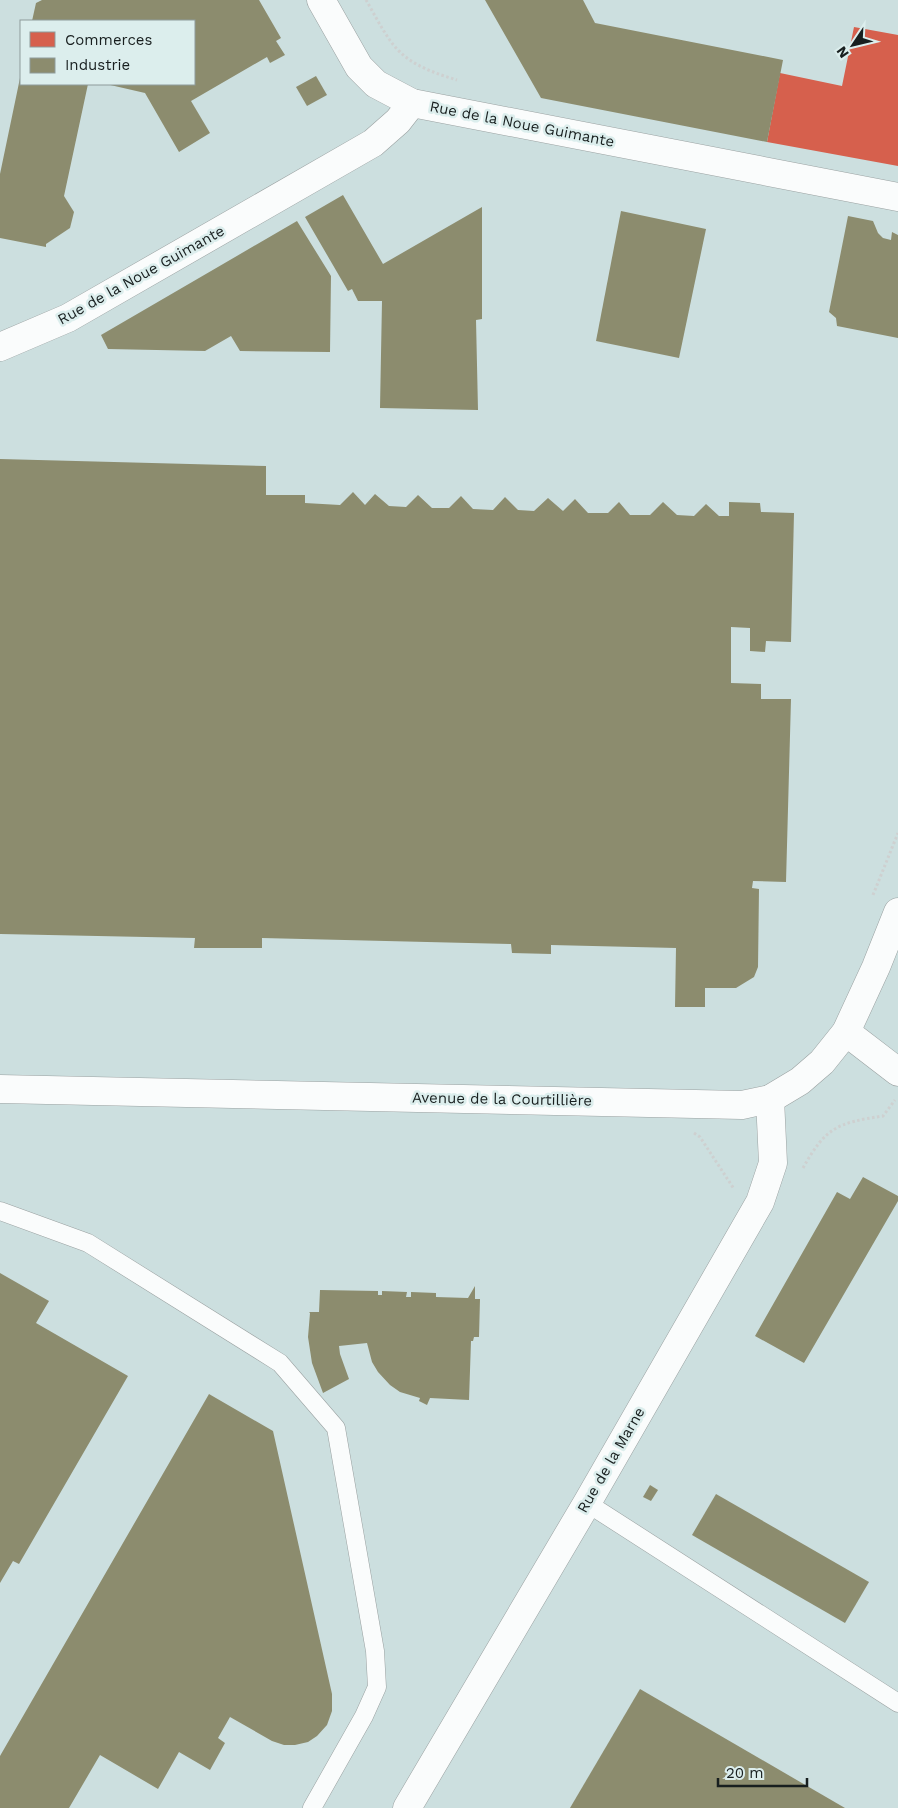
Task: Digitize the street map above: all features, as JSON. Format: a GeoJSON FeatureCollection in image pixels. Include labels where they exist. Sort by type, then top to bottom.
{"type":"FeatureCollection","features":[{"type":"Feature","properties":{"kind":"street"},"geometry":{"type":"LineString","coordinates":[[321,0],[359,67],[376,84],[412,103]]}},
{"type":"Feature","properties":{"kind":"street","name":"Rue de la Noue Guimante"},"geometry":{"type":"LineString","coordinates":[[0,347],[68,318],[373,144],[398,121],[412,103],[898,197]]}},
{"type":"Feature","properties":{"kind":"street","name":"Avenue de la Courtillière"},"geometry":{"type":"LineString","coordinates":[[1,1091],[742,1105],[770,1099],[800,1081],[822,1062],[846,1032],[876,967],[898,912]]}},
{"type":"Feature","properties":{"kind":"street"},"geometry":{"type":"LineString","coordinates":[[846,1032],[898,1072]]}},
{"type":"Feature","properties":{"kind":"street","name":"Rue de la Marne"},"geometry":{"type":"LineString","coordinates":[[407,1808],[760,1202],[773,1163],[773,1121],[770,1099]]}},
{"type":"Feature","properties":{"kind":"lane"},"geometry":{"type":"LineString","coordinates":[[0,1212],[88,1243],[280,1363],[336,1428],[375,1651],[377,1687],[364,1716],[312,1808]]}},
{"type":"Feature","properties":{"kind":"lane"},"geometry":{"type":"LineString","coordinates":[[586,1503],[898,1703]]}},
{"type":"Feature","properties":{"kind":"path"},"geometry":{"type":"LineString","coordinates":[[366,0],[398,50],[412,61],[432,72],[469,84],[468,114]]}},
{"type":"Feature","properties":{"kind":"path"},"geometry":{"type":"LineString","coordinates":[[801,1171],[818,1142],[825,1135],[844,1124],[883,1116],[898,1096]]}},
{"type":"Feature","properties":{"kind":"shaded area"},"geometry":{"type":"Polygon","coordinates":[[[0,0],[898,0],[898,1808],[0,1808],[0,0]]]}},
{"type":"Feature","properties":{"kind":"building: Commerces"},"geometry":{"type":"Polygon","coordinates":[[[854,27],[898,35],[898,166],[767,142],[780,73],[842,86],[854,27]]]}},
{"type":"Feature","properties":{"kind":"building: Industrie"},"geometry":{"type":"Polygon","coordinates":[[[42,0],[259,0],[281,38],[276,41],[285,55],[270,63],[267,57],[191,101],[210,133],[179,152],[145,93],[110,85],[195,85],[195,20],[32,20],[36,3],[42,0]]]}},
{"type":"Feature","properties":{"kind":"building: Industrie"},"geometry":{"type":"Polygon","coordinates":[[[485,0],[583,0],[595,23],[783,60],[767,142],[541,98],[485,0]]]}},
{"type":"Feature","properties":{"kind":"building: Industrie"},"geometry":{"type":"Polygon","coordinates":[[[316,76],[327,95],[307,106],[296,87],[316,76]]]}},
{"type":"Feature","properties":{"kind":"building: Industrie"},"geometry":{"type":"Polygon","coordinates":[[[20,78],[20,85],[88,85],[64,196],[74,212],[70,228],[46,244],[46,247],[0,238],[0,174],[20,78]]]}},
{"type":"Feature","properties":{"kind":"building: Industrie"},"geometry":{"type":"Polygon","coordinates":[[[343,195],[383,264],[482,207],[482,319],[476,320],[478,410],[380,408],[382,301],[358,301],[352,289],[348,291],[305,217],[343,195]]]}},
{"type":"Feature","properties":{"kind":"building: Industrie"},"geometry":{"type":"Polygon","coordinates":[[[621,211],[706,229],[679,358],[596,341],[621,211]]]}},
{"type":"Feature","properties":{"kind":"building: Industrie"},"geometry":{"type":"Polygon","coordinates":[[[848,216],[873,221],[878,233],[883,238],[891,240],[892,232],[898,235],[898,338],[837,326],[836,318],[829,312],[848,216]]]}},
{"type":"Feature","properties":{"kind":"building: Industrie"},"geometry":{"type":"Polygon","coordinates":[[[297,221],[331,276],[330,352],[240,351],[231,336],[205,351],[108,349],[101,335],[297,221]]]}},
{"type":"Feature","properties":{"kind":"building: Industrie"},"geometry":{"type":"Polygon","coordinates":[[[0,459],[266,466],[266,495],[305,495],[305,503],[340,505],[353,492],[365,505],[375,494],[389,506],[406,507],[418,495],[432,508],[449,508],[461,496],[473,509],[493,510],[505,497],[518,510],[534,511],[548,498],[563,511],[575,499],[588,513],[608,513],[619,502],[630,515],[650,515],[663,502],[677,515],[694,516],[706,504],[719,516],[729,516],[729,502],[760,503],[761,512],[794,513],[791,642],[766,641],[765,652],[750,651],[750,628],[731,627],[731,683],[761,684],[761,699],[791,699],[786,882],[753,881],[752,888],[759,889],[758,967],[754,977],[736,988],[705,988],[705,1007],[675,1007],[676,948],[551,945],[551,954],[512,953],[511,944],[262,938],[262,948],[194,948],[195,938],[0,934],[0,459]]]}},
{"type":"Feature","properties":{"kind":"building: Industrie"},"geometry":{"type":"Polygon","coordinates":[[[863,1177],[898,1196],[898,1201],[804,1363],[755,1336],[837,1192],[850,1199],[863,1177]]]}},
{"type":"Feature","properties":{"kind":"building: Industrie"},"geometry":{"type":"Polygon","coordinates":[[[0,1273],[49,1301],[36,1323],[128,1376],[19,1564],[13,1561],[0,1583],[0,1273]]]}},
{"type":"Feature","properties":{"kind":"building: Industrie"},"geometry":{"type":"Polygon","coordinates":[[[475,1286],[475,1299],[480,1299],[479,1337],[474,1337],[473,1341],[471,1341],[469,1400],[430,1398],[427,1405],[419,1401],[420,1398],[400,1392],[390,1385],[378,1372],[372,1362],[367,1343],[339,1346],[349,1379],[323,1393],[312,1363],[308,1337],[309,1312],[319,1312],[320,1290],[378,1291],[378,1295],[382,1295],[382,1291],[407,1292],[406,1297],[411,1297],[411,1292],[436,1293],[436,1297],[468,1298],[475,1286]]]}},
{"type":"Feature","properties":{"kind":"building: Industrie"},"geometry":{"type":"Polygon","coordinates":[[[209,1394],[273,1431],[332,1694],[332,1711],[327,1725],[317,1736],[308,1742],[284,1745],[272,1741],[230,1717],[218,1738],[225,1743],[210,1770],[179,1752],[158,1789],[100,1755],[69,1808],[0,1808],[0,1756],[209,1394]]]}},
{"type":"Feature","properties":{"kind":"building: Industrie"},"geometry":{"type":"Polygon","coordinates":[[[650,1485],[658,1490],[651,1501],[643,1497],[650,1485]]]}},
{"type":"Feature","properties":{"kind":"building: Industrie"},"geometry":{"type":"Polygon","coordinates":[[[716,1494],[869,1582],[845,1623],[692,1535],[716,1494]]]}},
{"type":"Feature","properties":{"kind":"building: Industrie"},"geometry":{"type":"Polygon","coordinates":[[[640,1689],[845,1808],[570,1808],[640,1689]]]}}]}
